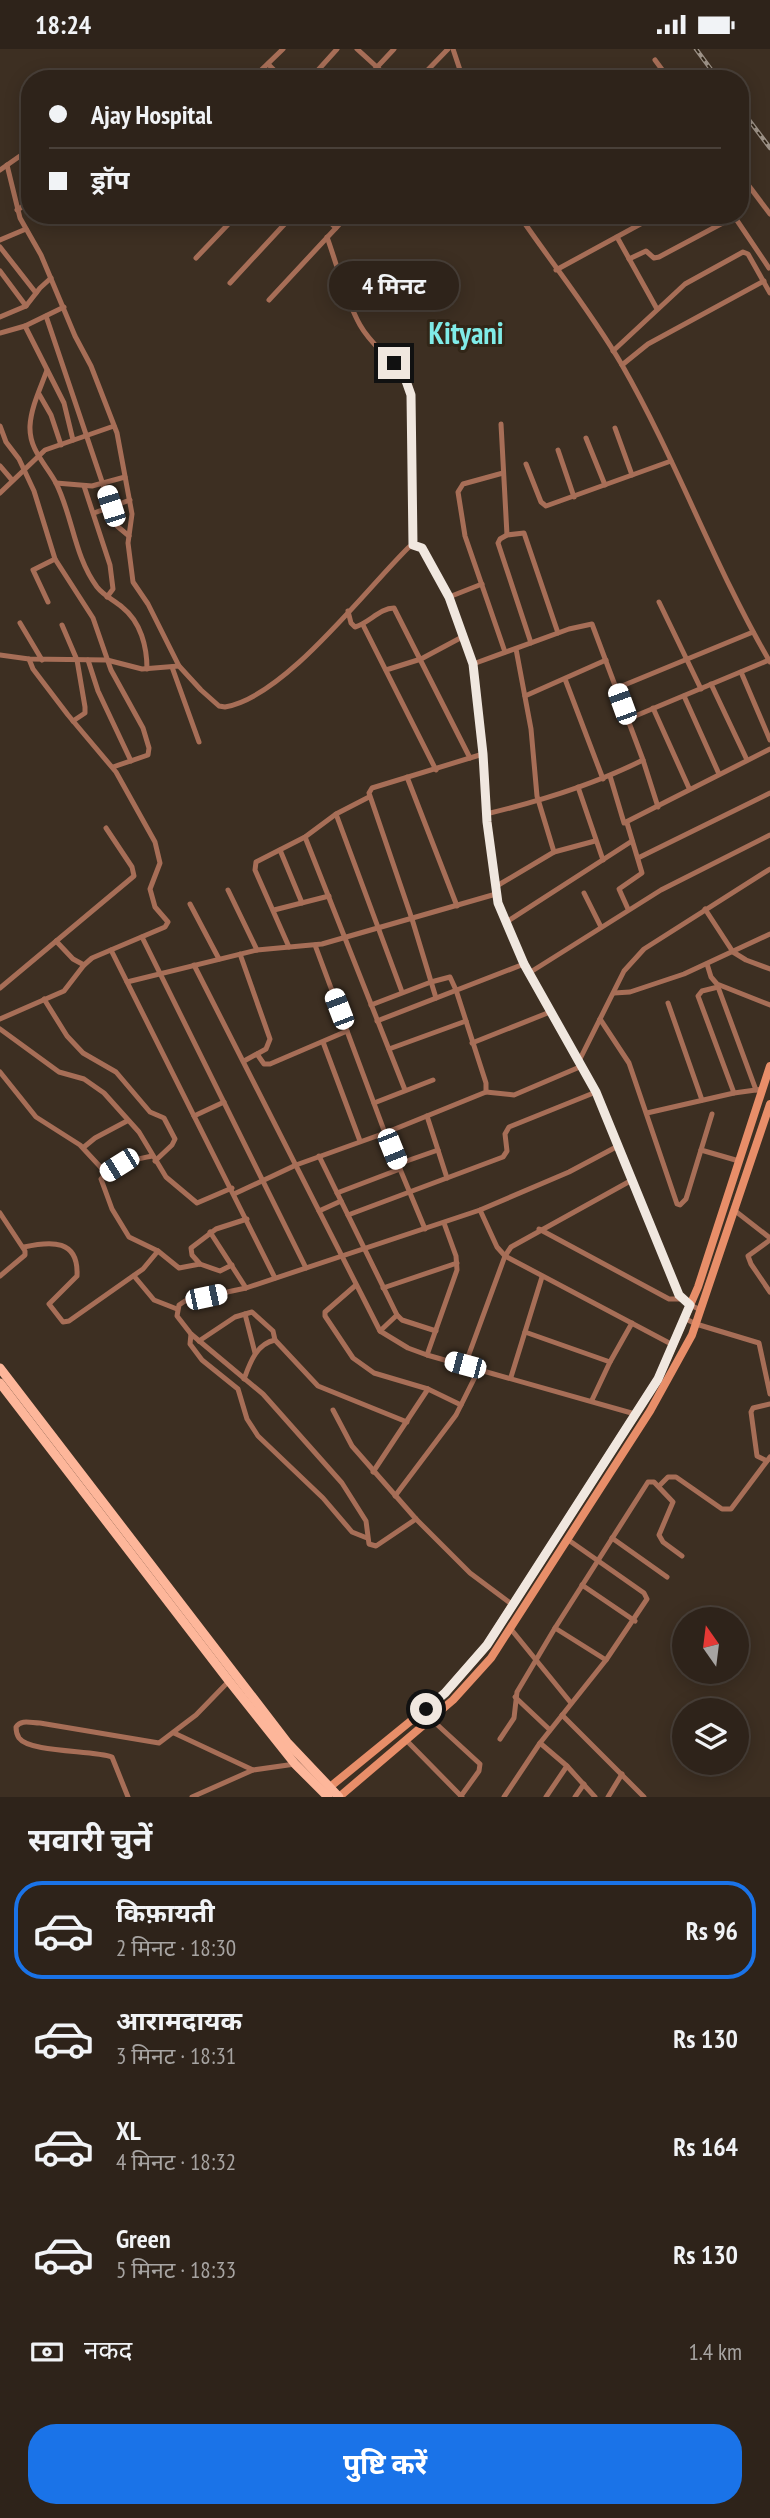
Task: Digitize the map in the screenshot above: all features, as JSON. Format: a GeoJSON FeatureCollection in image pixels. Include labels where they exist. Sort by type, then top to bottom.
{"type":"FeatureCollection","features":[{"type":"Feature","properties":{"kind":"main road"},"geometry":{"type":"LineString","coordinates":[[327,1792],[445,1693],[487,1645],[658,1379],[698,1287],[759,1090],[770,1066]]}},
{"type":"Feature","properties":{"kind":"main road"},"geometry":{"type":"LineString","coordinates":[[0,1383],[295,1764],[327,1792],[339,1797],[453,1700],[491,1658],[645,1419],[696,1324],[770,1104]]}},
{"type":"Feature","properties":{"kind":"main road"},"geometry":{"type":"LineString","coordinates":[[0,1368],[327,1792]]}},
{"type":"Feature","properties":{"kind":"main road"},"geometry":{"type":"LineString","coordinates":[[635,1414],[645,1419]]}},
{"type":"Feature","properties":{"kind":"street"},"geometry":{"type":"LineString","coordinates":[[262,70],[283,49]]}},
{"type":"Feature","properties":{"kind":"street"},"geometry":{"type":"LineString","coordinates":[[318,70],[337,49]]}},
{"type":"Feature","properties":{"kind":"street"},"geometry":{"type":"LineString","coordinates":[[356,49],[380,70]]}},
{"type":"Feature","properties":{"kind":"street"},"geometry":{"type":"LineString","coordinates":[[374,70],[394,49]]}},
{"type":"Feature","properties":{"kind":"street"},"geometry":{"type":"LineString","coordinates":[[428,70],[448,49]]}},
{"type":"Feature","properties":{"kind":"street"},"geometry":{"type":"LineString","coordinates":[[453,49],[460,70]]}},
{"type":"Feature","properties":{"kind":"street"},"geometry":{"type":"LineString","coordinates":[[655,60],[662,70]]}},
{"type":"Feature","properties":{"kind":"street"},"geometry":{"type":"LineString","coordinates":[[268,64],[274,70]]}},
{"type":"Feature","properties":{"kind":"street"},"geometry":{"type":"LineString","coordinates":[[0,170],[21,155]]}},
{"type":"Feature","properties":{"kind":"street"},"geometry":{"type":"LineString","coordinates":[[7,165],[21,218]]}},
{"type":"Feature","properties":{"kind":"street"},"geometry":{"type":"LineString","coordinates":[[749,186],[770,214]]}},
{"type":"Feature","properties":{"kind":"street"},"geometry":{"type":"LineString","coordinates":[[17,210],[21,208]]}},
{"type":"Feature","properties":{"kind":"street"},"geometry":{"type":"LineString","coordinates":[[24,224],[100,387],[114,426],[132,514],[129,536],[130,575],[148,604],[176,667],[199,742]]}},
{"type":"Feature","properties":{"kind":"street"},"geometry":{"type":"LineString","coordinates":[[196,258],[228,224]]}},
{"type":"Feature","properties":{"kind":"street"},"geometry":{"type":"LineString","coordinates":[[230,283],[285,224]]}},
{"type":"Feature","properties":{"kind":"street"},"geometry":{"type":"LineString","coordinates":[[332,224],[336,228]]}},
{"type":"Feature","properties":{"kind":"street"},"geometry":{"type":"LineString","coordinates":[[269,300],[340,224]]}},
{"type":"Feature","properties":{"kind":"street"},"geometry":{"type":"LineString","coordinates":[[525,224],[622,365],[753,632],[770,661],[628,719]]}},
{"type":"Feature","properties":{"kind":"street"},"geometry":{"type":"LineString","coordinates":[[556,270],[641,224]]}},
{"type":"Feature","properties":{"kind":"street"},"geometry":{"type":"LineString","coordinates":[[629,259],[646,251],[654,258],[659,257],[719,224]]}},
{"type":"Feature","properties":{"kind":"street"},"geometry":{"type":"LineString","coordinates":[[739,224],[769,268]]}},
{"type":"Feature","properties":{"kind":"street"},"geometry":{"type":"LineString","coordinates":[[0,240],[26,229]]}},
{"type":"Feature","properties":{"kind":"street"},"geometry":{"type":"LineString","coordinates":[[0,655],[42,660],[107,660],[147,669],[176,667],[219,706],[230,706],[255,694],[291,670],[387,568],[413,545],[409,385],[394,363],[360,326],[327,237]]}},
{"type":"Feature","properties":{"kind":"street"},"geometry":{"type":"LineString","coordinates":[[617,237],[657,309]]}},
{"type":"Feature","properties":{"kind":"street"},"geometry":{"type":"LineString","coordinates":[[0,247],[36,293]]}},
{"type":"Feature","properties":{"kind":"street"},"geometry":{"type":"LineString","coordinates":[[613,351],[685,284],[743,252],[748,254],[770,293]]}},
{"type":"Feature","properties":{"kind":"street"},"geometry":{"type":"LineString","coordinates":[[0,271],[26,306]]}},
{"type":"Feature","properties":{"kind":"street"},"geometry":{"type":"LineString","coordinates":[[0,317],[26,306],[51,278]]}},
{"type":"Feature","properties":{"kind":"street"},"geometry":{"type":"LineString","coordinates":[[622,365],[648,344],[764,281]]}},
{"type":"Feature","properties":{"kind":"street"},"geometry":{"type":"LineString","coordinates":[[0,333],[25,326],[64,307]]}},
{"type":"Feature","properties":{"kind":"street"},"geometry":{"type":"LineString","coordinates":[[46,316],[117,526],[129,536]]}},
{"type":"Feature","properties":{"kind":"street"},"geometry":{"type":"LineString","coordinates":[[25,326],[65,406],[73,440]]}},
{"type":"Feature","properties":{"kind":"street"},"geometry":{"type":"LineString","coordinates":[[47,370],[30,425],[37,456],[56,483],[82,561],[94,583],[107,597],[124,608],[137,625],[146,648],[147,669]]}},
{"type":"Feature","properties":{"kind":"street"},"geometry":{"type":"LineString","coordinates":[[39,394],[51,415],[61,445]]}},
{"type":"Feature","properties":{"kind":"street"},"geometry":{"type":"LineString","coordinates":[[501,425],[507,535]]}},
{"type":"Feature","properties":{"kind":"street"},"geometry":{"type":"LineString","coordinates":[[0,426],[34,491],[55,559],[93,618],[107,660],[138,716],[149,748],[145,757],[113,767]]}},
{"type":"Feature","properties":{"kind":"street"},"geometry":{"type":"LineString","coordinates":[[0,493],[45,450],[114,426]]}},
{"type":"Feature","properties":{"kind":"street"},"geometry":{"type":"LineString","coordinates":[[615,429],[632,475]]}},
{"type":"Feature","properties":{"kind":"street"},"geometry":{"type":"LineString","coordinates":[[586,438],[605,485]]}},
{"type":"Feature","properties":{"kind":"street"},"geometry":{"type":"LineString","coordinates":[[558,450],[574,496]]}},
{"type":"Feature","properties":{"kind":"street"},"geometry":{"type":"LineString","coordinates":[[526,464],[544,505],[551,505],[671,461]]}},
{"type":"Feature","properties":{"kind":"street"},"geometry":{"type":"LineString","coordinates":[[0,465],[12,480]]}},
{"type":"Feature","properties":{"kind":"street"},"geometry":{"type":"LineString","coordinates":[[503,473],[463,484],[458,488],[466,536],[505,652]]}},
{"type":"Feature","properties":{"kind":"street"},"geometry":{"type":"LineString","coordinates":[[56,483],[84,486],[125,477]]}},
{"type":"Feature","properties":{"kind":"street"},"geometry":{"type":"LineString","coordinates":[[84,486],[110,565],[114,585],[107,597]]}},
{"type":"Feature","properties":{"kind":"street"},"geometry":{"type":"LineString","coordinates":[[94,513],[130,500]]}},
{"type":"Feature","properties":{"kind":"street"},"geometry":{"type":"LineString","coordinates":[[531,643],[498,544],[500,539],[507,535],[524,533],[558,633]]}},
{"type":"Feature","properties":{"kind":"street"},"geometry":{"type":"LineString","coordinates":[[413,545],[422,548],[449,597],[473,664],[495,891],[505,923],[524,964],[596,1092],[682,1299],[701,1310]]}},
{"type":"Feature","properties":{"kind":"street"},"geometry":{"type":"LineString","coordinates":[[48,602],[33,570],[55,559]]}},
{"type":"Feature","properties":{"kind":"street"},"geometry":{"type":"LineString","coordinates":[[449,597],[482,584]]}},
{"type":"Feature","properties":{"kind":"street"},"geometry":{"type":"LineString","coordinates":[[659,601],[701,689]]}},
{"type":"Feature","properties":{"kind":"street"},"geometry":{"type":"LineString","coordinates":[[348,611],[352,626],[363,625],[387,608],[394,608],[470,758]]}},
{"type":"Feature","properties":{"kind":"street"},"geometry":{"type":"LineString","coordinates":[[20,623],[42,660]]}},
{"type":"Feature","properties":{"kind":"street"},"geometry":{"type":"LineString","coordinates":[[473,664],[558,633],[592,624],[658,807]]}},
{"type":"Feature","properties":{"kind":"street"},"geometry":{"type":"LineString","coordinates":[[62,625],[77,660],[86,711],[73,721]]}},
{"type":"Feature","properties":{"kind":"street"},"geometry":{"type":"LineString","coordinates":[[363,625],[436,770]]}},
{"type":"Feature","properties":{"kind":"street"},"geometry":{"type":"LineString","coordinates":[[617,688],[753,632]]}},
{"type":"Feature","properties":{"kind":"street"},"geometry":{"type":"LineString","coordinates":[[386,670],[421,659],[464,636]]}},
{"type":"Feature","properties":{"kind":"street"},"geometry":{"type":"LineString","coordinates":[[763,650],[770,647]]}},
{"type":"Feature","properties":{"kind":"street"},"geometry":{"type":"LineString","coordinates":[[516,649],[531,729],[538,802],[554,852]]}},
{"type":"Feature","properties":{"kind":"street"},"geometry":{"type":"LineString","coordinates":[[0,1019],[68,988],[92,958],[168,924],[155,907],[150,889],[160,863],[155,842],[113,767],[33,670],[29,659]]}},
{"type":"Feature","properties":{"kind":"street"},"geometry":{"type":"LineString","coordinates":[[88,660],[98,691],[131,761]]}},
{"type":"Feature","properties":{"kind":"street"},"geometry":{"type":"LineString","coordinates":[[525,696],[606,660]]}},
{"type":"Feature","properties":{"kind":"street"},"geometry":{"type":"LineString","coordinates":[[741,672],[770,740]]}},
{"type":"Feature","properties":{"kind":"street"},"geometry":{"type":"LineString","coordinates":[[565,679],[603,779]]}},
{"type":"Feature","properties":{"kind":"street"},"geometry":{"type":"LineString","coordinates":[[712,684],[747,760]]}},
{"type":"Feature","properties":{"kind":"street"},"geometry":{"type":"LineString","coordinates":[[684,696],[719,774]]}},
{"type":"Feature","properties":{"kind":"street"},"geometry":{"type":"LineString","coordinates":[[653,708],[689,789]]}},
{"type":"Feature","properties":{"kind":"street"},"geometry":{"type":"LineString","coordinates":[[627,823],[770,749]]}},
{"type":"Feature","properties":{"kind":"street"},"geometry":{"type":"LineString","coordinates":[[436,998],[412,919],[369,797],[372,788],[483,754]]}},
{"type":"Feature","properties":{"kind":"street"},"geometry":{"type":"LineString","coordinates":[[486,814],[538,802],[603,779],[643,760]]}},
{"type":"Feature","properties":{"kind":"street"},"geometry":{"type":"LineString","coordinates":[[610,776],[622,821],[627,823],[642,870],[641,876],[619,889],[628,909]]}},
{"type":"Feature","properties":{"kind":"street"},"geometry":{"type":"LineString","coordinates":[[407,777],[457,906]]}},
{"type":"Feature","properties":{"kind":"street"},"geometry":{"type":"LineString","coordinates":[[578,787],[603,860]]}},
{"type":"Feature","properties":{"kind":"street"},"geometry":{"type":"LineString","coordinates":[[638,858],[770,793]]}},
{"type":"Feature","properties":{"kind":"street"},"geometry":{"type":"LineString","coordinates":[[289,947],[254,866],[256,862],[305,838],[336,814],[369,797]]}},
{"type":"Feature","properties":{"kind":"street"},"geometry":{"type":"LineString","coordinates":[[336,814],[402,992]]}},
{"type":"Feature","properties":{"kind":"street"},"geometry":{"type":"LineString","coordinates":[[0,988],[134,876],[132,867],[106,828]]}},
{"type":"Feature","properties":{"kind":"street"},"geometry":{"type":"LineString","coordinates":[[529,973],[661,890],[770,835]]}},
{"type":"Feature","properties":{"kind":"street"},"geometry":{"type":"LineString","coordinates":[[305,838],[405,1090]]}},
{"type":"Feature","properties":{"kind":"street"},"geometry":{"type":"LineString","coordinates":[[127,982],[257,950],[315,946],[457,906],[495,891],[554,852],[595,841]]}},
{"type":"Feature","properties":{"kind":"street"},"geometry":{"type":"LineString","coordinates":[[505,923],[632,841]]}},
{"type":"Feature","properties":{"kind":"street"},"geometry":{"type":"LineString","coordinates":[[279,850],[302,903]]}},
{"type":"Feature","properties":{"kind":"street"},"geometry":{"type":"LineString","coordinates":[[0,1029],[59,1072],[90,1081],[104,1093],[139,1132],[170,1181],[197,1203],[263,1180],[296,1164],[385,1133],[486,1092],[514,1095],[580,1063],[624,971],[644,949],[770,869]]}},
{"type":"Feature","properties":{"kind":"street"},"geometry":{"type":"LineString","coordinates":[[228,890],[257,950]]}},
{"type":"Feature","properties":{"kind":"street"},"geometry":{"type":"LineString","coordinates":[[584,893],[601,927]]}},
{"type":"Feature","properties":{"kind":"street"},"geometry":{"type":"LineString","coordinates":[[274,910],[329,895]]}},
{"type":"Feature","properties":{"kind":"street"},"geometry":{"type":"LineString","coordinates":[[190,904],[219,959]]}},
{"type":"Feature","properties":{"kind":"street"},"geometry":{"type":"LineString","coordinates":[[705,909],[733,953],[770,969]]}},
{"type":"Feature","properties":{"kind":"street"},"geometry":{"type":"LineString","coordinates":[[614,992],[630,992],[707,964],[770,934]]}},
{"type":"Feature","properties":{"kind":"street"},"geometry":{"type":"LineString","coordinates":[[142,937],[306,1268]]}},
{"type":"Feature","properties":{"kind":"street"},"geometry":{"type":"LineString","coordinates":[[56,941],[73,960],[84,965]]}},
{"type":"Feature","properties":{"kind":"street"},"geometry":{"type":"LineString","coordinates":[[315,946],[385,1133],[425,1229]]}},
{"type":"Feature","properties":{"kind":"street"},"geometry":{"type":"LineString","coordinates":[[111,950],[275,1278]]}},
{"type":"Feature","properties":{"kind":"street"},"geometry":{"type":"LineString","coordinates":[[240,954],[270,1039],[269,1047],[244,1061]]}},
{"type":"Feature","properties":{"kind":"street"},"geometry":{"type":"LineString","coordinates":[[377,1020],[524,964]]}},
{"type":"Feature","properties":{"kind":"street"},"geometry":{"type":"LineString","coordinates":[[647,1113],[759,1090],[707,964]]}},
{"type":"Feature","properties":{"kind":"street"},"geometry":{"type":"LineString","coordinates":[[194,965],[380,1331],[408,1348],[427,1355],[635,1414]]}},
{"type":"Feature","properties":{"kind":"street"},"geometry":{"type":"LineString","coordinates":[[371,1005],[450,977],[486,1083],[486,1092]]}},
{"type":"Feature","properties":{"kind":"street"},"geometry":{"type":"LineString","coordinates":[[734,1093],[699,993],[718,986],[770,1005]]}},
{"type":"Feature","properties":{"kind":"street"},"geometry":{"type":"LineString","coordinates":[[44,999],[67,1036],[83,1053],[116,1072],[149,1111],[164,1118],[175,1139],[172,1145],[154,1158],[125,1162],[103,1175],[101,1182],[114,1214],[129,1237],[158,1251],[179,1268],[200,1265]]}},
{"type":"Feature","properties":{"kind":"street"},"geometry":{"type":"LineString","coordinates":[[668,1003],[702,1100]]}},
{"type":"Feature","properties":{"kind":"street"},"geometry":{"type":"LineString","coordinates":[[472,1043],[550,1012]]}},
{"type":"Feature","properties":{"kind":"street"},"geometry":{"type":"LineString","coordinates":[[600,1019],[626,1056],[677,1204],[680,1205],[686,1199],[712,1114]]}},
{"type":"Feature","properties":{"kind":"street"},"geometry":{"type":"LineString","coordinates":[[389,1049],[466,1021]]}},
{"type":"Feature","properties":{"kind":"street"},"geometry":{"type":"LineString","coordinates":[[257,1054],[264,1063],[270,1064],[347,1031]]}},
{"type":"Feature","properties":{"kind":"street"},"geometry":{"type":"LineString","coordinates":[[323,1042],[360,1141]]}},
{"type":"Feature","properties":{"kind":"street"},"geometry":{"type":"LineString","coordinates":[[0,1072],[40,1121],[84,1147],[106,1173]]}},
{"type":"Feature","properties":{"kind":"street"},"geometry":{"type":"LineString","coordinates":[[374,1103],[433,1080]]}},
{"type":"Feature","properties":{"kind":"street"},"geometry":{"type":"LineString","coordinates":[[348,1215],[506,1155],[505,1134],[509,1127],[596,1092]]}},
{"type":"Feature","properties":{"kind":"street"},"geometry":{"type":"LineString","coordinates":[[194,1115],[224,1102]]}},
{"type":"Feature","properties":{"kind":"street"},"geometry":{"type":"LineString","coordinates":[[427,1116],[447,1178]]}},
{"type":"Feature","properties":{"kind":"street"},"geometry":{"type":"LineString","coordinates":[[84,1147],[95,1137],[127,1121]]}},
{"type":"Feature","properties":{"kind":"street"},"geometry":{"type":"LineString","coordinates":[[416,1519],[376,1546],[369,1544],[366,1521],[342,1483],[263,1394],[191,1334],[177,1316],[177,1309],[185,1301],[246,1288],[480,1210],[569,1172],[618,1146]]}},
{"type":"Feature","properties":{"kind":"street"},"geometry":{"type":"LineString","coordinates":[[337,1193],[438,1150]]}},
{"type":"Feature","properties":{"kind":"street"},"geometry":{"type":"LineString","coordinates":[[701,1150],[739,1161]]}},
{"type":"Feature","properties":{"kind":"street"},"geometry":{"type":"LineString","coordinates":[[319,1156],[397,1315],[402,1320],[436,1331]]}},
{"type":"Feature","properties":{"kind":"street"},"geometry":{"type":"LineString","coordinates":[[465,1365],[505,1256],[514,1243],[632,1180]]}},
{"type":"Feature","properties":{"kind":"street"},"geometry":{"type":"LineString","coordinates":[[319,1212],[341,1201]]}},
{"type":"Feature","properties":{"kind":"street"},"geometry":{"type":"LineString","coordinates":[[480,1210],[497,1247],[505,1256],[673,1345]]}},
{"type":"Feature","properties":{"kind":"street"},"geometry":{"type":"LineString","coordinates":[[734,1210],[770,1239],[748,1256],[751,1265],[770,1292]]}},
{"type":"Feature","properties":{"kind":"street"},"geometry":{"type":"LineString","coordinates":[[0,1213],[24,1247],[24,1255],[0,1276]]}},
{"type":"Feature","properties":{"kind":"street"},"geometry":{"type":"LineString","coordinates":[[232,1265],[215,1271],[200,1265],[192,1255],[191,1248],[216,1229],[247,1219]]}},
{"type":"Feature","properties":{"kind":"street"},"geometry":{"type":"LineString","coordinates":[[427,1355],[457,1263],[444,1223]]}},
{"type":"Feature","properties":{"kind":"street"},"geometry":{"type":"LineString","coordinates":[[540,1229],[669,1299],[682,1299]]}},
{"type":"Feature","properties":{"kind":"street"},"geometry":{"type":"LineString","coordinates":[[210,1233],[246,1288]]}},
{"type":"Feature","properties":{"kind":"street"},"geometry":{"type":"LineString","coordinates":[[24,1247],[50,1242],[72,1252],[77,1276],[49,1304],[63,1322],[69,1321],[134,1276],[158,1251]]}},
{"type":"Feature","properties":{"kind":"street"},"geometry":{"type":"LineString","coordinates":[[383,1288],[457,1263]]}},
{"type":"Feature","properties":{"kind":"street"},"geometry":{"type":"LineString","coordinates":[[134,1276],[154,1300],[177,1309]]}},
{"type":"Feature","properties":{"kind":"street"},"geometry":{"type":"LineString","coordinates":[[511,1377],[542,1277]]}},
{"type":"Feature","properties":{"kind":"street"},"geometry":{"type":"LineString","coordinates":[[356,1285],[325,1312],[326,1321],[353,1358],[374,1373],[428,1389],[461,1405]]}},
{"type":"Feature","properties":{"kind":"street"},"geometry":{"type":"LineString","coordinates":[[199,1342],[235,1317],[255,1313],[273,1331],[275,1340],[318,1386],[407,1422]]}},
{"type":"Feature","properties":{"kind":"street"},"geometry":{"type":"LineString","coordinates":[[245,1314],[255,1353]]}},
{"type":"Feature","properties":{"kind":"street"},"geometry":{"type":"LineString","coordinates":[[380,1331],[397,1315]]}},
{"type":"Feature","properties":{"kind":"street"},"geometry":{"type":"LineString","coordinates":[[684,1318],[759,1343],[769,1375],[770,1394]]}},
{"type":"Feature","properties":{"kind":"street"},"geometry":{"type":"LineString","coordinates":[[592,1400],[632,1323]]}},
{"type":"Feature","properties":{"kind":"street"},"geometry":{"type":"LineString","coordinates":[[525,1332],[610,1362]]}},
{"type":"Feature","properties":{"kind":"street"},"geometry":{"type":"LineString","coordinates":[[191,1334],[190,1344],[202,1360],[239,1389],[247,1419],[258,1436],[323,1498],[352,1532],[367,1538]]}},
{"type":"Feature","properties":{"kind":"street"},"geometry":{"type":"LineString","coordinates":[[244,1379],[255,1353],[267,1342],[275,1340]]}},
{"type":"Feature","properties":{"kind":"street"},"geometry":{"type":"LineString","coordinates":[[395,1496],[452,1421],[479,1369]]}},
{"type":"Feature","properties":{"kind":"street"},"geometry":{"type":"LineString","coordinates":[[373,1472],[428,1389]]}},
{"type":"Feature","properties":{"kind":"street"},"geometry":{"type":"LineString","coordinates":[[659,1486],[668,1477],[676,1476],[722,1509],[731,1509],[769,1459],[757,1456],[751,1412],[753,1408],[770,1404]]}},
{"type":"Feature","properties":{"kind":"street"},"geometry":{"type":"LineString","coordinates":[[333,1410],[352,1446],[416,1519],[470,1573],[513,1605]]}},
{"type":"Feature","properties":{"kind":"street"},"geometry":{"type":"LineString","coordinates":[[500,1739],[514,1718],[515,1697],[555,1628],[645,1485],[651,1482],[659,1486],[673,1505],[659,1531],[660,1539],[682,1556]]}},
{"type":"Feature","properties":{"kind":"street"},"geometry":{"type":"LineString","coordinates":[[612,1538],[667,1577]]}},
{"type":"Feature","properties":{"kind":"street"},"geometry":{"type":"LineString","coordinates":[[507,1796],[540,1743],[606,1660],[646,1604],[647,1595],[567,1539]]}},
{"type":"Feature","properties":{"kind":"street"},"geometry":{"type":"LineString","coordinates":[[582,1585],[635,1621]]}},
{"type":"Feature","properties":{"kind":"street"},"geometry":{"type":"LineString","coordinates":[[502,1621],[538,1660],[571,1703]]}},
{"type":"Feature","properties":{"kind":"street"},"geometry":{"type":"LineString","coordinates":[[555,1628],[606,1660]]}},
{"type":"Feature","properties":{"kind":"street"},"geometry":{"type":"LineString","coordinates":[[128,1797],[112,1758],[61,1751],[26,1742],[19,1737],[16,1727],[21,1722],[40,1723],[154,1743],[163,1741],[201,1711],[229,1681]]}},
{"type":"Feature","properties":{"kind":"street"},"geometry":{"type":"LineString","coordinates":[[515,1697],[550,1730]]}},
{"type":"Feature","properties":{"kind":"street"},"geometry":{"type":"LineString","coordinates":[[562,1715],[642,1797]]}},
{"type":"Feature","properties":{"kind":"street"},"geometry":{"type":"LineString","coordinates":[[406,1740],[462,1797],[479,1771],[480,1764],[431,1719]]}},
{"type":"Feature","properties":{"kind":"street"},"geometry":{"type":"LineString","coordinates":[[173,1733],[253,1770]]}},
{"type":"Feature","properties":{"kind":"street"},"geometry":{"type":"LineString","coordinates":[[540,1743],[567,1766],[596,1797]]}},
{"type":"Feature","properties":{"kind":"street"},"geometry":{"type":"LineString","coordinates":[[192,1797],[253,1770],[295,1764]]}},
{"type":"Feature","properties":{"kind":"street"},"geometry":{"type":"LineString","coordinates":[[546,1797],[567,1766]]}},
{"type":"Feature","properties":{"kind":"street"},"geometry":{"type":"LineString","coordinates":[[608,1797],[622,1774]]}},
{"type":"Feature","properties":{"kind":"street"},"geometry":{"type":"LineString","coordinates":[[575,1797],[584,1784]]}},
{"type":"Feature","properties":{"kind":"railway"},"geometry":{"type":"LineString","coordinates":[[696,49],[711,70]]}},
{"type":"Feature","properties":{"kind":"railway"},"geometry":{"type":"LineString","coordinates":[[749,120],[770,148]]}},
{"type":"Feature","properties":{"kind":"district","name":"Kityani"},"geometry":{"type":"Point","coordinates":[466,332]}},
{"type":"Feature","properties":{"kind":"route"},"geometry":{"type":"LineString","coordinates":[[394,363],[409,385],[411,395],[413,545],[422,548],[444,587],[473,664],[487,822],[498,903],[524,964],[596,1092],[679,1295],[690,1305],[658,1379],[487,1645],[445,1693],[426,1709]]}}]}
